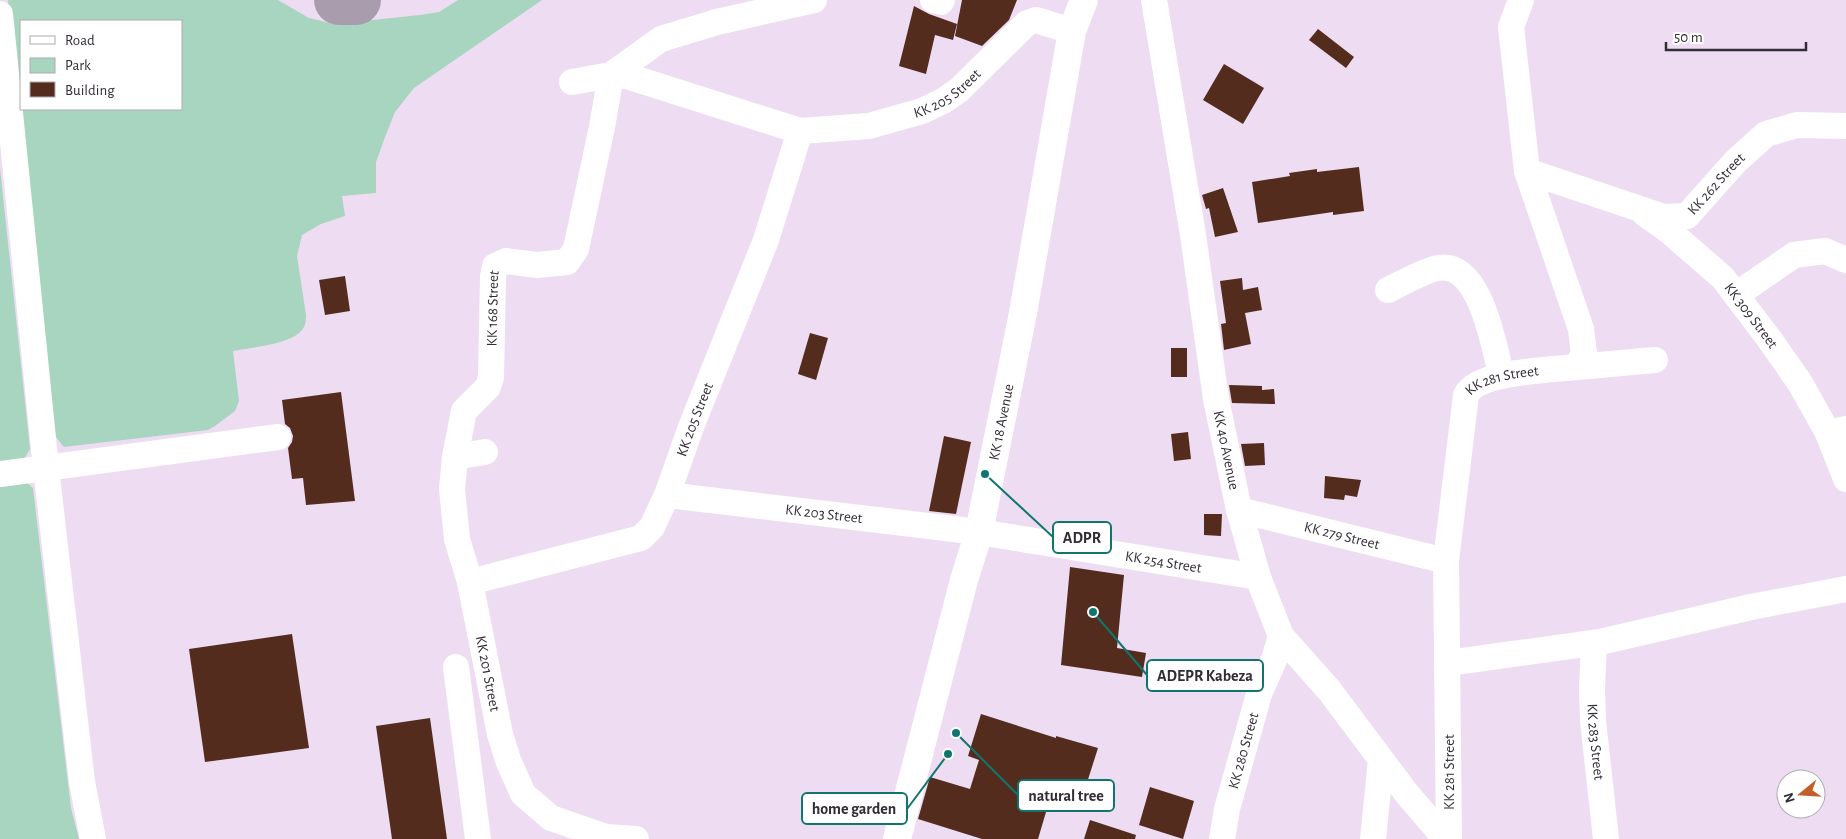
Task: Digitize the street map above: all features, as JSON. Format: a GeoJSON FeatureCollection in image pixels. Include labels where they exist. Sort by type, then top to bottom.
{"type":"FeatureCollection","features":[{"type":"Feature","properties":{"kind":"main road","name":"KK 18 Avenue"},"geometry":{"type":"LineString","coordinates":[[897,839],[964,580],[980,532],[1024,313],[1072,31],[1084,0]]}},
{"type":"Feature","properties":{"kind":"street"},"geometry":{"type":"LineString","coordinates":[[611,75],[661,39],[717,22],[814,0]]}},
{"type":"Feature","properties":{"kind":"street"},"geometry":{"type":"LineString","coordinates":[[933,0],[941,2],[942,0]]}},
{"type":"Feature","properties":{"kind":"street","name":"KK 40 Avenue"},"geometry":{"type":"LineString","coordinates":[[1154,0],[1193,235],[1216,399],[1239,510],[1258,577],[1281,636],[1330,690],[1407,794],[1448,839]]}},
{"type":"Feature","properties":{"kind":"street"},"geometry":{"type":"LineString","coordinates":[[1521,0],[1511,27],[1527,171],[1581,329],[1584,353],[1577,367]]}},
{"type":"Feature","properties":{"kind":"street"},"geometry":{"type":"LineString","coordinates":[[0,14],[46,468],[82,782],[93,839]]}},
{"type":"Feature","properties":{"kind":"street","name":"KK 205 Street"},"geometry":{"type":"LineString","coordinates":[[572,82],[611,75],[627,76],[800,131],[870,126],[922,111],[943,101],[959,90],[1027,23],[1036,20],[1072,31]]}},
{"type":"Feature","properties":{"kind":"street","name":"KK 168 Street"},"geometry":{"type":"LineString","coordinates":[[455,457],[464,411],[488,387],[492,376],[493,276],[495,266],[506,261],[537,265],[567,262],[573,256],[602,127],[611,75]]}},
{"type":"Feature","properties":{"kind":"street","name":"KK 262 Street"},"geometry":{"type":"LineString","coordinates":[[1527,171],[1664,217],[1687,216],[1735,162],[1766,134],[1797,125],[1846,126]]}},
{"type":"Feature","properties":{"kind":"street","name":"KK 205 Street"},"geometry":{"type":"LineString","coordinates":[[470,582],[641,538],[652,527],[667,495],[691,427],[766,240],[800,131]]}},
{"type":"Feature","properties":{"kind":"street","name":"KK 309 Street"},"geometry":{"type":"LineString","coordinates":[[1634,207],[1669,231],[1723,278],[1837,431],[1846,479]]}},
{"type":"Feature","properties":{"kind":"street"},"geometry":{"type":"LineString","coordinates":[[1736,295],[1794,255],[1825,251],[1846,260]]}},
{"type":"Feature","properties":{"kind":"street"},"geometry":{"type":"LineString","coordinates":[[1388,290],[1438,268],[1454,268],[1470,283],[1489,322],[1501,374]]}},
{"type":"Feature","properties":{"kind":"street","name":"KK 281 Street"},"geometry":{"type":"LineString","coordinates":[[1448,839],[1446,561],[1466,395],[1469,389],[1501,374],[1655,360]]}},
{"type":"Feature","properties":{"kind":"street"},"geometry":{"type":"LineString","coordinates":[[0,474],[278,437]]}},
{"type":"Feature","properties":{"kind":"street"},"geometry":{"type":"LineString","coordinates":[[455,457],[485,452]]}},
{"type":"Feature","properties":{"kind":"street","name":"KK 201 Street"},"geometry":{"type":"LineString","coordinates":[[455,457],[452,489],[456,530],[470,582],[500,734],[508,760],[523,794],[550,818],[604,838],[636,839]]}},
{"type":"Feature","properties":{"kind":"street","name":"KK 203 Street"},"geometry":{"type":"LineString","coordinates":[[667,495],[980,532]]}},
{"type":"Feature","properties":{"kind":"street","name":"KK 279 Street"},"geometry":{"type":"LineString","coordinates":[[1239,510],[1446,561]]}},
{"type":"Feature","properties":{"kind":"street","name":"KK 254 Street"},"geometry":{"type":"LineString","coordinates":[[980,532],[1258,577]]}},
{"type":"Feature","properties":{"kind":"street"},"geometry":{"type":"LineString","coordinates":[[1448,663],[1594,643],[1751,607],[1846,589]]}},
{"type":"Feature","properties":{"kind":"street","name":"KK 280 Street"},"geometry":{"type":"LineString","coordinates":[[1222,839],[1227,809],[1259,694],[1274,660],[1281,636]]}},
{"type":"Feature","properties":{"kind":"street","name":"KK 283 Street"},"geometry":{"type":"LineString","coordinates":[[1594,643],[1593,721],[1606,839]]}},
{"type":"Feature","properties":{"kind":"street"},"geometry":{"type":"LineString","coordinates":[[456,667],[478,839]]}},
{"type":"Feature","properties":{"kind":"street"},"geometry":{"type":"LineString","coordinates":[[1373,839],[1381,760]]}},
{"type":"Feature","properties":{"kind":"green space"},"geometry":{"type":"Polygon","coordinates":[[[8,0],[278,0],[309,18],[334,24],[439,12],[458,0],[542,0],[414,88],[395,112],[385,137],[376,162],[376,193],[342,196],[345,216],[321,224],[302,235],[297,256],[306,321],[302,330],[289,339],[270,345],[233,351],[239,401],[235,411],[208,430],[64,447],[51,431],[8,0]]]}},
{"type":"Feature","properties":{"kind":"green space"},"geometry":{"type":"Polygon","coordinates":[[[0,168],[30,449],[23,461],[0,465],[0,168]]]}},
{"type":"Feature","properties":{"kind":"green space"},"geometry":{"type":"Polygon","coordinates":[[[24,480],[33,488],[71,808],[79,839],[0,839],[0,483],[24,480]]]}},
{"type":"Feature","properties":{"kind":"building"},"geometry":{"type":"Polygon","coordinates":[[[962,0],[1017,0],[1009,20],[982,46],[955,36],[962,0]]]}},
{"type":"Feature","properties":{"kind":"building"},"geometry":{"type":"Polygon","coordinates":[[[914,6],[929,14],[957,24],[953,40],[935,35],[926,74],[899,66],[914,6]]]}},
{"type":"Feature","properties":{"kind":"building"},"geometry":{"type":"Polygon","coordinates":[[[1318,29],[1354,57],[1346,68],[1309,40],[1318,29]]]}},
{"type":"Feature","properties":{"kind":"building"},"geometry":{"type":"Polygon","coordinates":[[[1224,64],[1264,88],[1243,124],[1203,100],[1224,64]]]}},
{"type":"Feature","properties":{"kind":"building"},"geometry":{"type":"Polygon","coordinates":[[[1359,167],[1364,211],[1333,215],[1333,212],[1258,223],[1252,182],[1290,176],[1289,173],[1317,169],[1317,172],[1359,167]]]}},
{"type":"Feature","properties":{"kind":"building"},"geometry":{"type":"Polygon","coordinates":[[[1223,188],[1238,232],[1215,237],[1209,208],[1206,209],[1202,195],[1223,188]]]}},
{"type":"Feature","properties":{"kind":"building"},"geometry":{"type":"Polygon","coordinates":[[[345,276],[350,311],[325,315],[319,280],[345,276]]]}},
{"type":"Feature","properties":{"kind":"building"},"geometry":{"type":"Polygon","coordinates":[[[1242,278],[1243,290],[1258,287],[1262,310],[1245,313],[1251,344],[1224,350],[1221,324],[1226,323],[1220,281],[1242,278]]]}},
{"type":"Feature","properties":{"kind":"building"},"geometry":{"type":"Polygon","coordinates":[[[810,333],[828,338],[816,380],[798,374],[810,333]]]}},
{"type":"Feature","properties":{"kind":"building"},"geometry":{"type":"Polygon","coordinates":[[[1171,348],[1187,348],[1187,377],[1171,377],[1171,348]]]}},
{"type":"Feature","properties":{"kind":"building"},"geometry":{"type":"Polygon","coordinates":[[[1229,385],[1262,386],[1262,390],[1274,389],[1275,404],[1232,403],[1229,385]]]}},
{"type":"Feature","properties":{"kind":"building"},"geometry":{"type":"Polygon","coordinates":[[[341,392],[355,501],[306,505],[303,478],[292,479],[288,448],[293,436],[290,428],[285,424],[282,400],[341,392]]]}},
{"type":"Feature","properties":{"kind":"building"},"geometry":{"type":"Polygon","coordinates":[[[1188,432],[1191,459],[1174,461],[1171,434],[1188,432]]]}},
{"type":"Feature","properties":{"kind":"building"},"geometry":{"type":"Polygon","coordinates":[[[944,436],[971,442],[956,514],[929,511],[944,436]]]}},
{"type":"Feature","properties":{"kind":"building"},"geometry":{"type":"Polygon","coordinates":[[[1264,443],[1265,465],[1245,466],[1241,444],[1264,443]]]}},
{"type":"Feature","properties":{"kind":"building"},"geometry":{"type":"Polygon","coordinates":[[[1325,476],[1361,480],[1357,497],[1345,495],[1344,500],[1324,498],[1325,476]]]}},
{"type":"Feature","properties":{"kind":"building"},"geometry":{"type":"Polygon","coordinates":[[[1204,514],[1222,514],[1221,536],[1204,535],[1204,514]]]}},
{"type":"Feature","properties":{"kind":"building"},"geometry":{"type":"Polygon","coordinates":[[[1070,567],[1124,575],[1117,648],[1146,653],[1142,677],[1061,665],[1070,567]]]}},
{"type":"Feature","properties":{"kind":"building"},"geometry":{"type":"Polygon","coordinates":[[[292,634],[309,748],[205,762],[189,649],[292,634]]]}},
{"type":"Feature","properties":{"kind":"building"},"geometry":{"type":"Polygon","coordinates":[[[981,714],[1056,738],[1056,736],[1098,748],[1078,811],[1049,802],[1038,839],[982,839],[918,819],[930,777],[970,789],[979,760],[968,756],[981,714]]]}},
{"type":"Feature","properties":{"kind":"building"},"geometry":{"type":"Polygon","coordinates":[[[430,718],[447,839],[392,839],[376,726],[430,718]]]}},
{"type":"Feature","properties":{"kind":"building"},"geometry":{"type":"Polygon","coordinates":[[[1150,787],[1194,801],[1183,839],[1139,825],[1150,787]]]}},
{"type":"Feature","properties":{"kind":"building"},"geometry":{"type":"Polygon","coordinates":[[[1090,820],[1136,835],[1135,839],[1084,839],[1090,820]]]}},
{"type":"Feature","properties":{"kind":"taxiway"},"geometry":{"type":"LineString","coordinates":[[339,0],[356,0]]}},
{"type":"Feature","properties":{"kind":"place","name":"ADPR"},"geometry":{"type":"Point","coordinates":[985,474]}},
{"type":"Feature","properties":{"kind":"place","name":"ADEPR Kabeza"},"geometry":{"type":"Point","coordinates":[1093,612]}},
{"type":"Feature","properties":{"kind":"place","name":"natural tree"},"geometry":{"type":"Point","coordinates":[956,733]}},
{"type":"Feature","properties":{"kind":"place","name":"home garden"},"geometry":{"type":"Point","coordinates":[948,754]}}]}
